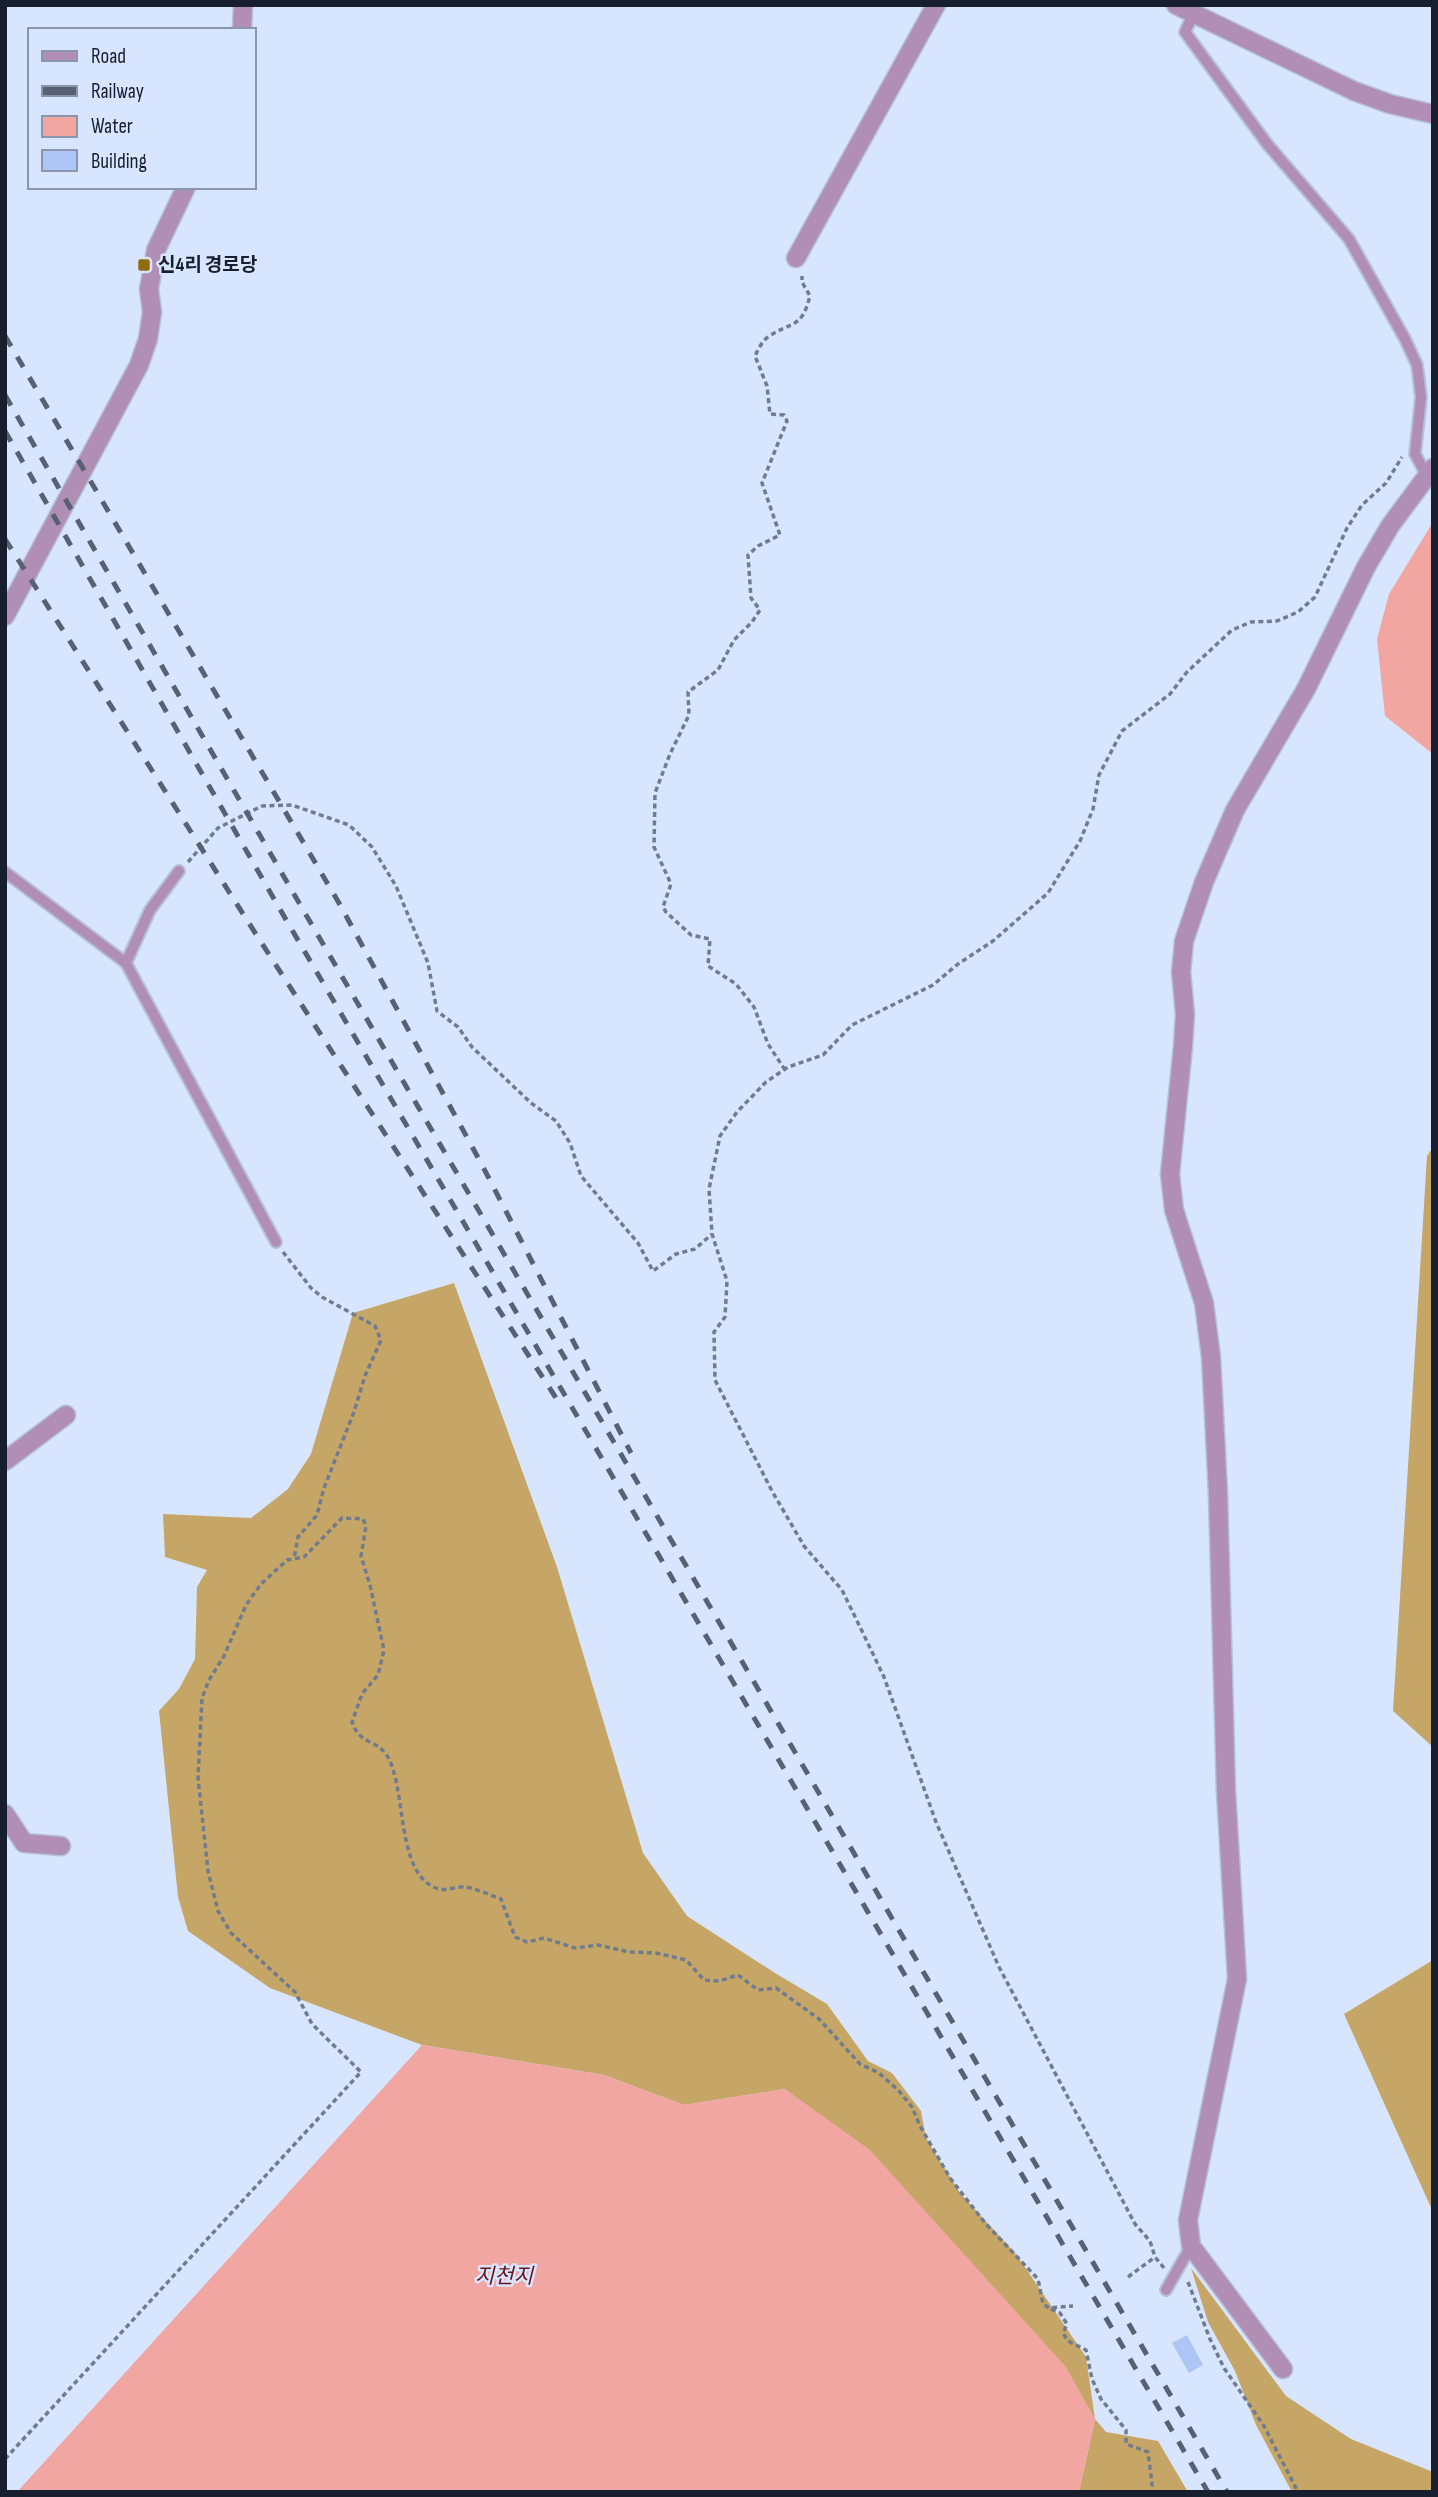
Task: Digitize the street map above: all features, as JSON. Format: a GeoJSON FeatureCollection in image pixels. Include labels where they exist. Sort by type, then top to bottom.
{"type":"FeatureCollection","features":[{"type":"Feature","properties":{"kind":"street"},"geometry":{"type":"LineString","coordinates":[[242,28],[243,5]]}},
{"type":"Feature","properties":{"kind":"street"},"geometry":{"type":"LineString","coordinates":[[796,257],[936,5]]}},
{"type":"Feature","properties":{"kind":"street"},"geometry":{"type":"LineString","coordinates":[[1176,5],[1354,91],[1390,104],[1433,114]]}},
{"type":"Feature","properties":{"kind":"street"},"geometry":{"type":"LineString","coordinates":[[5,616],[139,365],[148,338],[152,312],[149,289],[156,250],[185,189]]}},
{"type":"Feature","properties":{"kind":"street"},"geometry":{"type":"LineString","coordinates":[[1283,2369],[1191,2246],[1188,2220],[1237,1979],[1226,1791],[1218,1493],[1211,1357],[1204,1303],[1174,1210],[1170,1174],[1184,1035],[1181,972],[1184,942],[1204,882],[1236,810],[1306,689],[1366,567],[1390,526],[1430,472]]}},
{"type":"Feature","properties":{"kind":"street"},"geometry":{"type":"LineString","coordinates":[[5,1461],[66,1415]]}},
{"type":"Feature","properties":{"kind":"street"},"geometry":{"type":"LineString","coordinates":[[5,1814],[24,1843],[61,1846]]}},
{"type":"Feature","properties":{"kind":"lane"},"geometry":{"type":"LineString","coordinates":[[1193,15],[1185,32],[1268,145],[1349,239],[1405,339],[1417,365],[1421,397],[1415,454],[1430,472]]}},
{"type":"Feature","properties":{"kind":"lane"},"geometry":{"type":"LineString","coordinates":[[126,963],[150,910],[178,871]]}},
{"type":"Feature","properties":{"kind":"lane"},"geometry":{"type":"LineString","coordinates":[[5,872],[126,963],[276,1242]]}},
{"type":"Feature","properties":{"kind":"lane"},"geometry":{"type":"LineString","coordinates":[[1166,2290],[1191,2246]]}},
{"type":"Feature","properties":{"kind":"path"},"geometry":{"type":"LineString","coordinates":[[785,1070],[768,1044],[754,1007],[736,984],[708,965],[710,939],[691,935],[666,912],[663,906],[670,884],[654,847],[653,825],[655,793],[689,715],[688,692],[718,670],[734,640],[760,610],[751,598],[748,555],[758,546],[780,535],[762,483],[787,421],[784,415],[770,414],[767,386],[755,356],[765,338],[793,325],[805,316],[810,296],[802,282],[801,265],[796,257]]}},
{"type":"Feature","properties":{"kind":"path"},"geometry":{"type":"LineString","coordinates":[[1298,2492],[1264,2426],[1224,2368],[1185,2272],[1164,2268],[1155,2257],[1150,2241],[1135,2224],[999,1967],[936,1822],[884,1677],[842,1590],[804,1546],[772,1491],[715,1380],[714,1332],[726,1317],[727,1281],[712,1234],[709,1189],[720,1136],[737,1112],[765,1082],[785,1070],[823,1055],[852,1025],[933,985],[958,964],[993,941],[1048,893],[1080,841],[1093,809],[1099,775],[1122,731],[1170,694],[1186,672],[1232,630],[1251,622],[1277,621],[1298,612],[1315,597],[1347,528],[1362,505],[1386,483],[1417,435]]}},
{"type":"Feature","properties":{"kind":"path"},"geometry":{"type":"LineString","coordinates":[[178,871],[218,828],[262,806],[292,805],[349,825],[372,847],[396,886],[428,963],[437,1011],[458,1027],[472,1047],[531,1103],[556,1121],[570,1143],[581,1176],[638,1243],[653,1271],[676,1254],[695,1249],[712,1234]]}},
{"type":"Feature","properties":{"kind":"path"},"geometry":{"type":"LineString","coordinates":[[276,1242],[311,1288],[322,1297],[375,1326],[381,1340],[324,1488],[317,1515],[298,1537],[294,1559]]}},
{"type":"Feature","properties":{"kind":"path"},"geometry":{"type":"LineString","coordinates":[[5,2459],[361,2072],[312,2024],[295,1992],[231,1933],[218,1911],[208,1871],[198,1778],[202,1698],[246,1605],[261,1584],[287,1560],[304,1557],[342,1518],[363,1519],[366,1526],[361,1556],[384,1650],[378,1675],[362,1694],[352,1722],[356,1735],[385,1753],[397,1786],[408,1853],[419,1877],[439,1889],[464,1887],[501,1899],[515,1937],[527,1942],[544,1938],[575,1948],[598,1945],[629,1952],[656,1953],[686,1960],[704,1980],[719,1981],[738,1975],[758,1990],[776,1988],[797,2002],[835,2035],[860,2064],[879,2073],[899,2091],[912,2107],[950,2178],[985,2223],[1038,2279],[1042,2304],[1060,2313],[1067,2324],[1063,2333],[1068,2341],[1086,2350],[1092,2379],[1101,2399],[1126,2430],[1126,2444],[1148,2452],[1153,2492]]}},
{"type":"Feature","properties":{"kind":"path"},"geometry":{"type":"LineString","coordinates":[[1128,2277],[1155,2257]]}},
{"type":"Feature","properties":{"kind":"path"},"geometry":{"type":"LineString","coordinates":[[1049,2308],[1073,2306]]}},
{"type":"Feature","properties":{"kind":"shaded area"},"geometry":{"type":"Polygon","coordinates":[[[1433,1147],[1433,1747],[1393,1711],[1427,1156],[1433,1147]]]}},
{"type":"Feature","properties":{"kind":"shaded area"},"geometry":{"type":"Polygon","coordinates":[[[454,1283],[557,1567],[643,1853],[687,1916],[827,2004],[868,2061],[892,2073],[921,2111],[926,2138],[960,2193],[1016,2254],[1086,2357],[1095,2419],[785,2089],[684,2105],[604,2075],[422,2045],[270,1988],[188,1931],[178,1897],[159,1711],[179,1689],[195,1659],[197,1587],[207,1570],[165,1557],[163,1514],[251,1518],[288,1489],[311,1454],[353,1313],[454,1283]]]}},
{"type":"Feature","properties":{"kind":"shaded area"},"geometry":{"type":"Polygon","coordinates":[[[1433,1960],[1433,2212],[1344,2014],[1433,1960]]]}},
{"type":"Feature","properties":{"kind":"shaded area"},"geometry":{"type":"Polygon","coordinates":[[[1191,2268],[1286,2396],[1351,2439],[1433,2472],[1433,2492],[1292,2492],[1256,2425],[1235,2371],[1208,2322],[1191,2268]]]}},
{"type":"Feature","properties":{"kind":"shaded area"},"geometry":{"type":"Polygon","coordinates":[[[1095,2419],[1106,2432],[1158,2441],[1188,2492],[1079,2492],[1095,2419]]]}},
{"type":"Feature","properties":{"kind":"water"},"geometry":{"type":"Polygon","coordinates":[[[1433,522],[1433,754],[1385,716],[1377,639],[1389,594],[1433,522]]]}},
{"type":"Feature","properties":{"kind":"water","name":"지천지"},"geometry":{"type":"Polygon","coordinates":[[[422,2045],[604,2075],[684,2105],[785,2089],[870,2150],[1066,2367],[1095,2419],[1079,2492],[17,2492],[422,2045]]]}},
{"type":"Feature","properties":{"kind":"building"},"geometry":{"type":"Polygon","coordinates":[[[1187,2335],[1203,2365],[1189,2373],[1172,2343],[1187,2335]]]}},
{"type":"Feature","properties":{"kind":"railway"},"geometry":{"type":"LineString","coordinates":[[5,336],[339,903],[481,1163],[631,1453]]}},
{"type":"Feature","properties":{"kind":"railway"},"geometry":{"type":"LineString","coordinates":[[5,395],[1227,2492]]}},
{"type":"Feature","properties":{"kind":"railway"},"geometry":{"type":"LineString","coordinates":[[5,431],[285,918],[1208,2492]]}},
{"type":"Feature","properties":{"kind":"railway"},"geometry":{"type":"LineString","coordinates":[[5,539],[259,939],[558,1401]]}},
{"type":"Feature","properties":{"kind":"place","name":"신4리 경로당"},"geometry":{"type":"Point","coordinates":[144,265]}}]}
